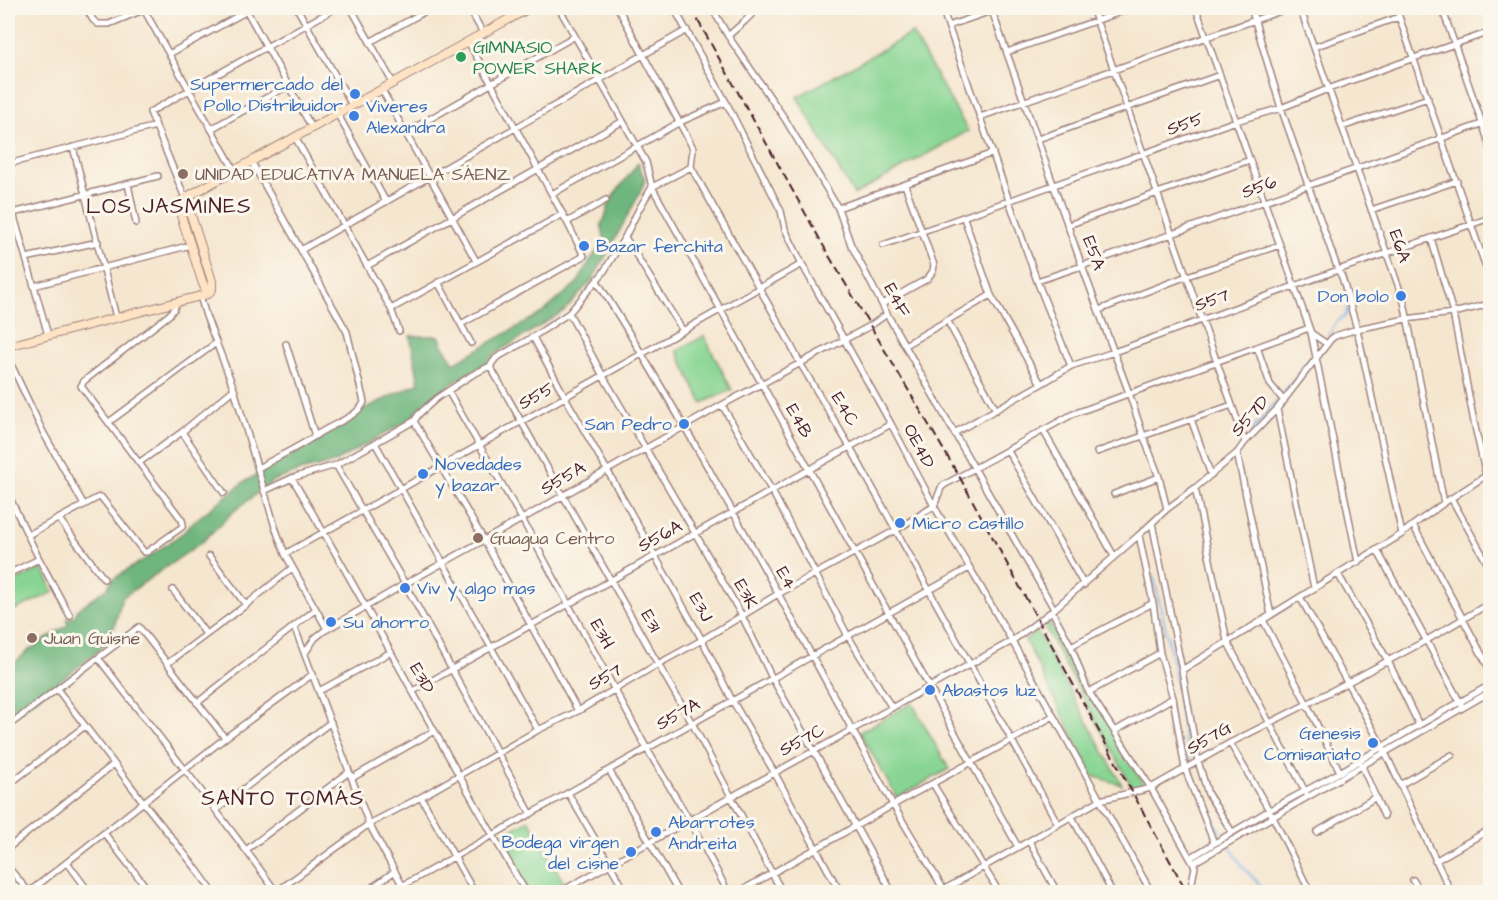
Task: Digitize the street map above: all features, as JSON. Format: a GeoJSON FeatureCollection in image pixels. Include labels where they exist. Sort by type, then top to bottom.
{"type":"FeatureCollection","features":[{"type":"Feature","properties":{"kind":"main road"},"geometry":{"type":"LineString","coordinates":[[204,295],[203,284],[179,209],[185,198],[528,8]]}},
{"type":"Feature","properties":{"kind":"main road"},"geometry":{"type":"LineString","coordinates":[[8,346],[176,303],[204,295],[212,289],[212,282],[185,198]]}},
{"type":"Feature","properties":{"kind":"street"},"geometry":{"type":"LineString","coordinates":[[86,8],[98,24],[109,24],[145,8],[235,171]]}},
{"type":"Feature","properties":{"kind":"street"},"geometry":{"type":"LineString","coordinates":[[297,8],[352,105]]}},
{"type":"Feature","properties":{"kind":"street"},"geometry":{"type":"LineString","coordinates":[[185,198],[150,112],[336,8]]}},
{"type":"Feature","properties":{"kind":"street"},"geometry":{"type":"LineString","coordinates":[[351,8],[393,83]]}},
{"type":"Feature","properties":{"kind":"street"},"geometry":{"type":"LineString","coordinates":[[370,42],[431,8]]}},
{"type":"Feature","properties":{"kind":"street"},"geometry":{"type":"LineString","coordinates":[[469,8],[483,33]]}},
{"type":"Feature","properties":{"kind":"street","name":"E4B"},"geometry":{"type":"LineString","coordinates":[[559,8],[646,162],[652,187],[1018,847]]}},
{"type":"Feature","properties":{"kind":"street","name":"E4C"},"geometry":{"type":"LineString","coordinates":[[618,8],[693,148],[691,167],[800,363],[850,447],[1058,824]]}},
{"type":"Feature","properties":{"kind":"street","name":"OE4D"},"geometry":{"type":"LineString","coordinates":[[674,8],[726,102],[781,211],[785,229],[802,264],[934,506],[1012,641],[1151,892]]}},
{"type":"Feature","properties":{"kind":"street","name":"E4F"},"geometry":{"type":"LineString","coordinates":[[712,8],[728,36],[785,119],[838,208],[851,245],[887,315],[1053,610],[1071,646],[1089,692],[1151,788],[1192,860]]}},
{"type":"Feature","properties":{"kind":"street"},"geometry":{"type":"LineString","coordinates":[[728,36],[758,8]]}},
{"type":"Feature","properties":{"kind":"street"},"geometry":{"type":"LineString","coordinates":[[942,8],[1037,281],[1071,366]]}},
{"type":"Feature","properties":{"kind":"street"},"geometry":{"type":"LineString","coordinates":[[948,26],[1000,8]]}},
{"type":"Feature","properties":{"kind":"street"},"geometry":{"type":"LineString","coordinates":[[1092,8],[1245,442]]}},
{"type":"Feature","properties":{"kind":"street"},"geometry":{"type":"LineString","coordinates":[[1007,52],[1132,8]]}},
{"type":"Feature","properties":{"kind":"street"},"geometry":{"type":"LineString","coordinates":[[1196,8],[1310,331],[1358,561]]}},
{"type":"Feature","properties":{"kind":"street"},"geometry":{"type":"LineString","coordinates":[[1251,8],[1281,108],[1307,186],[1342,277],[1357,329],[1402,534]]}},
{"type":"Feature","properties":{"kind":"street"},"geometry":{"type":"LineString","coordinates":[[980,117],[1289,8]]}},
{"type":"Feature","properties":{"kind":"street","name":"E6A"},"geometry":{"type":"LineString","coordinates":[[1300,8],[1404,302],[1444,503]]}},
{"type":"Feature","properties":{"kind":"street"},"geometry":{"type":"LineString","coordinates":[[1396,8],[1491,279]]}},
{"type":"Feature","properties":{"kind":"street"},"geometry":{"type":"LineString","coordinates":[[1442,8],[1491,146]]}},
{"type":"Feature","properties":{"kind":"street"},"geometry":{"type":"LineString","coordinates":[[169,54],[246,9],[312,128]]}},
{"type":"Feature","properties":{"kind":"street","name":"E5A"},"geometry":{"type":"LineString","coordinates":[[992,9],[1159,477],[1167,509]]}},
{"type":"Feature","properties":{"kind":"street"},"geometry":{"type":"LineString","coordinates":[[1314,47],[1399,17]]}},
{"type":"Feature","properties":{"kind":"street"},"geometry":{"type":"LineString","coordinates":[[301,250],[687,30]]}},
{"type":"Feature","properties":{"kind":"street","name":"S55"},"geometry":{"type":"LineString","coordinates":[[883,245],[1281,108],[1413,58],[1491,32]]}},
{"type":"Feature","properties":{"kind":"street"},"geometry":{"type":"LineString","coordinates":[[405,133],[575,36]]}},
{"type":"Feature","properties":{"kind":"street"},"geometry":{"type":"LineString","coordinates":[[461,324],[584,254],[468,41]]}},
{"type":"Feature","properties":{"kind":"street"},"geometry":{"type":"LineString","coordinates":[[1038,139],[1220,75]]}},
{"type":"Feature","properties":{"kind":"street"},"geometry":{"type":"LineString","coordinates":[[211,129],[289,86]]}},
{"type":"Feature","properties":{"kind":"street"},"geometry":{"type":"LineString","coordinates":[[382,90],[476,261]]}},
{"type":"Feature","properties":{"kind":"street"},"geometry":{"type":"LineString","coordinates":[[1342,127],[1428,98]]}},
{"type":"Feature","properties":{"kind":"street"},"geometry":{"type":"LineString","coordinates":[[552,194],[680,122],[726,102]]}},
{"type":"Feature","properties":{"kind":"street"},"geometry":{"type":"LineString","coordinates":[[338,113],[386,202]]}},
{"type":"Feature","properties":{"kind":"street"},"geometry":{"type":"LineString","coordinates":[[366,266],[623,121]]}},
{"type":"Feature","properties":{"kind":"street","name":"S56"},"geometry":{"type":"LineString","coordinates":[[1037,281],[1491,121]]}},
{"type":"Feature","properties":{"kind":"street"},"geometry":{"type":"LineString","coordinates":[[8,164],[156,126]]}},
{"type":"Feature","properties":{"kind":"street"},"geometry":{"type":"LineString","coordinates":[[295,137],[391,309],[399,332]]}},
{"type":"Feature","properties":{"kind":"street"},"geometry":{"type":"LineString","coordinates":[[73,147],[116,318]]}},
{"type":"Feature","properties":{"kind":"street"},"geometry":{"type":"LineString","coordinates":[[838,208],[993,153]]}},
{"type":"Feature","properties":{"kind":"street"},"geometry":{"type":"LineString","coordinates":[[1068,225],[1250,160]]}},
{"type":"Feature","properties":{"kind":"street"},"geometry":{"type":"LineString","coordinates":[[252,161],[347,332],[364,402],[363,406],[341,422],[258,468]]}},
{"type":"Feature","properties":{"kind":"street"},"geometry":{"type":"LineString","coordinates":[[264,491],[292,478],[336,465],[414,421],[427,406],[448,391],[490,366],[496,358],[533,337],[568,313],[603,273],[652,187],[691,167]]}},
{"type":"Feature","properties":{"kind":"street"},"geometry":{"type":"LineString","coordinates":[[13,213],[158,176]]}},
{"type":"Feature","properties":{"kind":"street"},"geometry":{"type":"LineString","coordinates":[[1371,210],[1457,181]]}},
{"type":"Feature","properties":{"kind":"street"},"geometry":{"type":"LineString","coordinates":[[128,184],[136,223]]}},
{"type":"Feature","properties":{"kind":"street"},"geometry":{"type":"LineString","coordinates":[[882,304],[927,279],[933,271],[922,231],[905,185]]}},
{"type":"Feature","properties":{"kind":"street"},"geometry":{"type":"LineString","coordinates":[[8,190],[48,335]]}},
{"type":"Feature","properties":{"kind":"street"},"geometry":{"type":"LineString","coordinates":[[567,222],[606,200]]}},
{"type":"Feature","properties":{"kind":"street"},"geometry":{"type":"LineString","coordinates":[[391,309],[563,214]]}},
{"type":"Feature","properties":{"kind":"street"},"geometry":{"type":"LineString","coordinates":[[964,218],[991,295],[1041,384]]}},
{"type":"Feature","properties":{"kind":"street","name":"S57"},"geometry":{"type":"LineString","coordinates":[[954,433],[1071,366],[1338,270],[1491,218]]}},
{"type":"Feature","properties":{"kind":"street"},"geometry":{"type":"LineString","coordinates":[[625,237],[683,331]]}},
{"type":"Feature","properties":{"kind":"street"},"geometry":{"type":"LineString","coordinates":[[1182,670],[1377,550],[1488,475],[1474,422],[1454,313],[1431,238]]}},
{"type":"Feature","properties":{"kind":"street"},"geometry":{"type":"LineString","coordinates":[[26,258],[98,242]]}},
{"type":"Feature","properties":{"kind":"street"},"geometry":{"type":"LineString","coordinates":[[34,286],[191,245]]}},
{"type":"Feature","properties":{"kind":"street"},"geometry":{"type":"LineString","coordinates":[[1099,310],[1187,276],[1280,245]]}},
{"type":"Feature","properties":{"kind":"street","name":"S55"},"geometry":{"type":"LineString","coordinates":[[285,554],[802,264]]}},
{"type":"Feature","properties":{"kind":"street","name":"E4"},"geometry":{"type":"LineString","coordinates":[[597,280],[733,512],[943,892]]}},
{"type":"Feature","properties":{"kind":"street"},"geometry":{"type":"LineString","coordinates":[[438,282],[471,343]]}},
{"type":"Feature","properties":{"kind":"street"},"geometry":{"type":"LineString","coordinates":[[204,295],[216,343],[234,389],[285,554],[327,629]]}},
{"type":"Feature","properties":{"kind":"street"},"geometry":{"type":"LineString","coordinates":[[905,345],[991,295]]}},
{"type":"Feature","properties":{"kind":"street"},"geometry":{"type":"LineString","coordinates":[[28,536],[101,498],[145,553],[182,527],[182,520],[81,386],[84,381],[169,315],[176,303]]}},
{"type":"Feature","properties":{"kind":"street","name":"S57D"},"geometry":{"type":"LineString","coordinates":[[1053,610],[1084,585],[1167,509],[1237,453],[1284,401],[1335,336],[1357,329],[1406,319],[1454,313],[1491,304]]}},
{"type":"Feature","properties":{"kind":"street","name":"E3K"},"geometry":{"type":"LineString","coordinates":[[568,313],[742,616],[772,678],[892,892]]}},
{"type":"Feature","properties":{"kind":"street","name":"S55A"},"geometry":{"type":"LineString","coordinates":[[305,653],[315,638],[327,629],[684,426],[887,315]]}},
{"type":"Feature","properties":{"kind":"street"},"geometry":{"type":"LineString","coordinates":[[947,320],[996,410]]}},
{"type":"Feature","properties":{"kind":"street"},"geometry":{"type":"LineString","coordinates":[[1310,331],[1327,344]]}},
{"type":"Feature","properties":{"kind":"street"},"geometry":{"type":"LineString","coordinates":[[934,506],[944,485],[1073,414],[1257,347],[1310,331]]}},
{"type":"Feature","properties":{"kind":"street","name":"E3J"},"geometry":{"type":"LineString","coordinates":[[533,337],[840,892]]}},
{"type":"Feature","properties":{"kind":"street"},"geometry":{"type":"LineString","coordinates":[[109,422],[216,343]]}},
{"type":"Feature","properties":{"kind":"street"},"geometry":{"type":"LineString","coordinates":[[286,344],[315,436]]}},
{"type":"Feature","properties":{"kind":"street"},"geometry":{"type":"LineString","coordinates":[[1257,347],[1270,384],[1284,401]]}},
{"type":"Feature","properties":{"kind":"street"},"geometry":{"type":"LineString","coordinates":[[8,358],[43,432],[84,505]]}},
{"type":"Feature","properties":{"kind":"street","name":"E3I"},"geometry":{"type":"LineString","coordinates":[[490,366],[692,723],[782,892]]}},
{"type":"Feature","properties":{"kind":"street"},"geometry":{"type":"LineString","coordinates":[[140,462],[182,432],[234,389]]}},
{"type":"Feature","properties":{"kind":"street","name":"E3H"},"geometry":{"type":"LineString","coordinates":[[448,391],[522,519],[728,892]]}},
{"type":"Feature","properties":{"kind":"street"},"geometry":{"type":"LineString","coordinates":[[722,405],[772,491],[848,636],[892,708]]}},
{"type":"Feature","properties":{"kind":"street"},"geometry":{"type":"LineString","coordinates":[[1096,452],[1232,405]]}},
{"type":"Feature","properties":{"kind":"street"},"geometry":{"type":"LineString","coordinates":[[1277,409],[1314,588]]}},
{"type":"Feature","properties":{"kind":"street"},"geometry":{"type":"LineString","coordinates":[[1191,419],[1211,475]]}},
{"type":"Feature","properties":{"kind":"street"},"geometry":{"type":"LineString","coordinates":[[414,421],[484,540],[578,711]]}},
{"type":"Feature","properties":{"kind":"street","name":"S56A"},"geometry":{"type":"LineString","coordinates":[[412,691],[891,424]]}},
{"type":"Feature","properties":{"kind":"street"},"geometry":{"type":"LineString","coordinates":[[1043,430],[1114,556]]}},
{"type":"Feature","properties":{"kind":"street"},"geometry":{"type":"LineString","coordinates":[[182,432],[224,493]]}},
{"type":"Feature","properties":{"kind":"street"},"geometry":{"type":"LineString","coordinates":[[375,443],[538,730]]}},
{"type":"Feature","properties":{"kind":"street"},"geometry":{"type":"LineString","coordinates":[[1008,451],[1084,585]]}},
{"type":"Feature","properties":{"kind":"street"},"geometry":{"type":"LineString","coordinates":[[1237,453],[1271,615]]}},
{"type":"Feature","properties":{"kind":"street"},"geometry":{"type":"LineString","coordinates":[[336,465],[405,584],[531,814]]}},
{"type":"Feature","properties":{"kind":"street"},"geometry":{"type":"LineString","coordinates":[[1114,494],[1159,477]]}},
{"type":"Feature","properties":{"kind":"street","name":"E3D"},"geometry":{"type":"LineString","coordinates":[[292,478],[525,892]]}},
{"type":"Feature","properties":{"kind":"street"},"geometry":{"type":"LineString","coordinates":[[1195,488],[1227,641],[1308,796]]}},
{"type":"Feature","properties":{"kind":"street"},"geometry":{"type":"LineString","coordinates":[[8,494],[39,559],[70,616]]}},
{"type":"Feature","properties":{"kind":"street"},"geometry":{"type":"LineString","coordinates":[[1451,498],[1491,568]]}},
{"type":"Feature","properties":{"kind":"street","name":"S57"},"geometry":{"type":"LineString","coordinates":[[276,892],[369,824],[538,730],[578,711],[778,594],[896,530],[934,506]]}},
{"type":"Feature","properties":{"kind":"street"},"geometry":{"type":"LineString","coordinates":[[59,519],[104,579]]}},
{"type":"Feature","properties":{"kind":"street"},"geometry":{"type":"LineString","coordinates":[[1152,523],[1198,761],[1208,794],[1232,832]]}},
{"type":"Feature","properties":{"kind":"street"},"geometry":{"type":"LineString","coordinates":[[1413,525],[1491,670]]}},
{"type":"Feature","properties":{"kind":"street"},"geometry":{"type":"LineString","coordinates":[[1139,535],[1154,603],[1160,653],[1173,698],[1185,769],[1214,843]]}},
{"type":"Feature","properties":{"kind":"street"},"geometry":{"type":"LineString","coordinates":[[1377,550],[1462,705]]}},
{"type":"Feature","properties":{"kind":"street"},"geometry":{"type":"LineString","coordinates":[[209,556],[246,605]]}},
{"type":"Feature","properties":{"kind":"street"},"geometry":{"type":"LineString","coordinates":[[8,574],[39,559]]}},
{"type":"Feature","properties":{"kind":"street"},"geometry":{"type":"LineString","coordinates":[[168,663],[292,568]]}},
{"type":"Feature","properties":{"kind":"street","name":"S57A"},"geometry":{"type":"LineString","coordinates":[[402,886],[969,568]]}},
{"type":"Feature","properties":{"kind":"street"},"geometry":{"type":"LineString","coordinates":[[1338,574],[1388,661],[1419,725]]}},
{"type":"Feature","properties":{"kind":"street"},"geometry":{"type":"LineString","coordinates":[[172,590],[206,634]]}},
{"type":"Feature","properties":{"kind":"street"},"geometry":{"type":"LineString","coordinates":[[1300,597],[1383,750],[1450,892]]}},
{"type":"Feature","properties":{"kind":"street"},"geometry":{"type":"LineString","coordinates":[[1071,646],[1154,603]]}},
{"type":"Feature","properties":{"kind":"street","name":"S57G"},"geometry":{"type":"LineString","coordinates":[[943,892],[1100,800],[1151,788],[1491,603]]}},
{"type":"Feature","properties":{"kind":"street"},"geometry":{"type":"LineString","coordinates":[[197,703],[316,609]]}},
{"type":"Feature","properties":{"kind":"street","name":"S57C"},"geometry":{"type":"LineString","coordinates":[[560,892],[971,665],[1012,641],[1053,610]]}},
{"type":"Feature","properties":{"kind":"street"},"geometry":{"type":"LineString","coordinates":[[1263,620],[1340,772]]}},
{"type":"Feature","properties":{"kind":"street"},"geometry":{"type":"LineString","coordinates":[[294,626],[369,824],[406,892]]}},
{"type":"Feature","properties":{"kind":"street"},"geometry":{"type":"LineString","coordinates":[[8,726],[139,627],[225,738]]}},
{"type":"Feature","properties":{"kind":"street"},"geometry":{"type":"LineString","coordinates":[[319,691],[391,652]]}},
{"type":"Feature","properties":{"kind":"street"},"geometry":{"type":"LineString","coordinates":[[1089,692],[1160,653]]}},
{"type":"Feature","properties":{"kind":"street"},"geometry":{"type":"LineString","coordinates":[[99,659],[216,810],[276,892]]}},
{"type":"Feature","properties":{"kind":"street"},"geometry":{"type":"LineString","coordinates":[[8,867],[29,892],[225,738],[313,674]]}},
{"type":"Feature","properties":{"kind":"street"},"geometry":{"type":"LineString","coordinates":[[1192,860],[1273,817],[1462,705],[1491,685]]}},
{"type":"Feature","properties":{"kind":"street"},"geometry":{"type":"LineString","coordinates":[[57,689],[213,892]]}},
{"type":"Feature","properties":{"kind":"street"},"geometry":{"type":"LineString","coordinates":[[1383,750],[1419,725],[1491,692]]}},
{"type":"Feature","properties":{"kind":"street"},"geometry":{"type":"LineString","coordinates":[[1115,731],[1173,698]]}},
{"type":"Feature","properties":{"kind":"street"},"geometry":{"type":"LineString","coordinates":[[739,892],[1053,716]]}},
{"type":"Feature","properties":{"kind":"street"},"geometry":{"type":"LineString","coordinates":[[216,810],[331,722]]}},
{"type":"Feature","properties":{"kind":"street"},"geometry":{"type":"LineString","coordinates":[[8,785],[85,726]]}},
{"type":"Feature","properties":{"kind":"street"},"geometry":{"type":"LineString","coordinates":[[246,850],[351,775],[434,731]]}},
{"type":"Feature","properties":{"kind":"street"},"geometry":{"type":"LineString","coordinates":[[1230,743],[1273,817],[1310,892]]}},
{"type":"Feature","properties":{"kind":"street"},"geometry":{"type":"LineString","coordinates":[[1400,785],[1452,755]]}},
{"type":"Feature","properties":{"kind":"street"},"geometry":{"type":"LineString","coordinates":[[1192,860],[1214,843],[1304,790],[1361,763]]}},
{"type":"Feature","properties":{"kind":"street"},"geometry":{"type":"LineString","coordinates":[[1361,763],[1384,816]]}},
{"type":"Feature","properties":{"kind":"street"},"geometry":{"type":"LineString","coordinates":[[8,848],[114,764]]}},
{"type":"Feature","properties":{"kind":"street"},"geometry":{"type":"LineString","coordinates":[[609,770],[678,892]]}},
{"type":"Feature","properties":{"kind":"street"},"geometry":{"type":"LineString","coordinates":[[933,784],[999,892]]}},
{"type":"Feature","properties":{"kind":"street"},"geometry":{"type":"LineString","coordinates":[[568,793],[626,892]]}},
{"type":"Feature","properties":{"kind":"street"},"geometry":{"type":"LineString","coordinates":[[421,797],[474,892]]}},
{"type":"Feature","properties":{"kind":"street"},"geometry":{"type":"LineString","coordinates":[[1317,832],[1376,797]]}},
{"type":"Feature","properties":{"kind":"street"},"geometry":{"type":"LineString","coordinates":[[1072,817],[1112,892]]}},
{"type":"Feature","properties":{"kind":"street"},"geometry":{"type":"LineString","coordinates":[[1435,861],[1487,831]]}},
{"type":"Feature","properties":{"kind":"street"},"geometry":{"type":"LineString","coordinates":[[104,833],[150,892]]}},
{"type":"Feature","properties":{"kind":"street"},"geometry":{"type":"LineString","coordinates":[[1029,841],[1057,892]]}},
{"type":"Feature","properties":{"kind":"street"},"geometry":{"type":"LineString","coordinates":[[1190,892],[1195,867],[1192,860]]}},
{"type":"Feature","properties":{"kind":"street"},"geometry":{"type":"LineString","coordinates":[[67,862],[89,892]]}},
{"type":"Feature","properties":{"kind":"street"},"geometry":{"type":"LineString","coordinates":[[366,892],[395,871]]}},
{"type":"Feature","properties":{"kind":"street"},"geometry":{"type":"LineString","coordinates":[[1413,880],[1420,892]]}},
{"type":"Feature","properties":{"kind":"street"},"geometry":{"type":"LineString","coordinates":[[571,886],[575,892]]}},
{"type":"Feature","properties":{"kind":"green space"},"geometry":{"type":"Polygon","coordinates":[[[912,33],[968,131],[854,195],[797,97],[912,33]]]}},
{"type":"Feature","properties":{"kind":"green space"},"geometry":{"type":"Polygon","coordinates":[[[638,163],[645,180],[639,195],[593,279],[564,311],[495,354],[487,364],[470,372],[425,402],[409,420],[333,463],[300,471],[273,481],[233,512],[202,542],[122,598],[111,638],[94,655],[8,720],[10,667],[29,650],[68,625],[67,619],[75,616],[78,609],[108,587],[113,579],[184,532],[244,482],[307,447],[366,408],[419,383],[410,336],[439,336],[454,363],[542,313],[578,282],[605,241],[601,224],[610,201],[638,163]]]}},
{"type":"Feature","properties":{"kind":"green space"},"geometry":{"type":"Polygon","coordinates":[[[704,336],[732,390],[702,403],[677,351],[704,336]]]}},
{"type":"Feature","properties":{"kind":"green space"},"geometry":{"type":"Polygon","coordinates":[[[42,568],[54,592],[8,613],[8,585],[42,568]]]}},
{"type":"Feature","properties":{"kind":"green space"},"geometry":{"type":"Polygon","coordinates":[[[1049,622],[1146,786],[1132,787],[1044,626],[1049,622]]]}},
{"type":"Feature","properties":{"kind":"green space"},"geometry":{"type":"Polygon","coordinates":[[[1037,631],[1122,785],[1093,776],[1025,640],[1037,631]]]}},
{"type":"Feature","properties":{"kind":"green space"},"geometry":{"type":"Polygon","coordinates":[[[912,703],[949,769],[897,798],[860,732],[912,703]]]}},
{"type":"Feature","properties":{"kind":"green space"},"geometry":{"type":"Polygon","coordinates":[[[529,820],[564,883],[547,892],[529,892],[499,837],[529,820]]]}},
{"type":"Feature","properties":{"kind":"waterway"},"geometry":{"type":"LineString","coordinates":[[1328,337],[1336,322],[1346,315],[1348,307]]}},
{"type":"Feature","properties":{"kind":"waterway"},"geometry":{"type":"LineString","coordinates":[[1250,433],[1312,358]]}},
{"type":"Feature","properties":{"kind":"waterway"},"geometry":{"type":"LineString","coordinates":[[1153,574],[1174,666],[1190,763]]}},
{"type":"Feature","properties":{"kind":"waterway"},"geometry":{"type":"LineString","coordinates":[[1192,769],[1197,787],[1224,837]]}},
{"type":"Feature","properties":{"kind":"waterway"},"geometry":{"type":"LineString","coordinates":[[1229,845],[1243,867],[1263,888],[1263,892]]}},
{"type":"Feature","properties":{"kind":"railway"},"geometry":{"type":"LineString","coordinates":[[691,8],[828,254],[959,476],[1187,892]]}},
{"type":"Feature","properties":{"kind":"place","name":"GIMNASIO POWER SHARK"},"geometry":{"type":"Point","coordinates":[461,57]}},
{"type":"Feature","properties":{"kind":"place","name":"Supermercado del Pollo Distribuidor"},"geometry":{"type":"Point","coordinates":[355,94]}},
{"type":"Feature","properties":{"kind":"place","name":"Viveres Alexandra"},"geometry":{"type":"Point","coordinates":[354,116]}},
{"type":"Feature","properties":{"kind":"place","name":"UNIDAD EDUCATIVA MANUELA SÁENZ"},"geometry":{"type":"Point","coordinates":[183,174]}},
{"type":"Feature","properties":{"kind":"place","name":"Bazar ferchita"},"geometry":{"type":"Point","coordinates":[584,246]}},
{"type":"Feature","properties":{"kind":"place","name":"Don bolo"},"geometry":{"type":"Point","coordinates":[1401,296]}},
{"type":"Feature","properties":{"kind":"place","name":"San Pedro"},"geometry":{"type":"Point","coordinates":[684,424]}},
{"type":"Feature","properties":{"kind":"place","name":"Novedades y bazar"},"geometry":{"type":"Point","coordinates":[423,474]}},
{"type":"Feature","properties":{"kind":"place","name":"Micro castillo"},"geometry":{"type":"Point","coordinates":[900,523]}},
{"type":"Feature","properties":{"kind":"place","name":"Guagua Centro"},"geometry":{"type":"Point","coordinates":[478,538]}},
{"type":"Feature","properties":{"kind":"place","name":"Viv y algo mas"},"geometry":{"type":"Point","coordinates":[405,588]}},
{"type":"Feature","properties":{"kind":"place","name":"Su ahorro"},"geometry":{"type":"Point","coordinates":[331,622]}},
{"type":"Feature","properties":{"kind":"place","name":"Juan Guisne"},"geometry":{"type":"Point","coordinates":[32,638]}},
{"type":"Feature","properties":{"kind":"place","name":"Abastos luz"},"geometry":{"type":"Point","coordinates":[930,690]}},
{"type":"Feature","properties":{"kind":"place","name":"Genesis Comisariato"},"geometry":{"type":"Point","coordinates":[1373,743]}},
{"type":"Feature","properties":{"kind":"place","name":"Abarrotes Andreita"},"geometry":{"type":"Point","coordinates":[656,832]}},
{"type":"Feature","properties":{"kind":"place","name":"Bodega virgen del cisne"},"geometry":{"type":"Point","coordinates":[631,852]}},
{"type":"Feature","properties":{"kind":"district","name":"LOS JASMINES"},"geometry":{"type":"Point","coordinates":[169,206]}},
{"type":"Feature","properties":{"kind":"district","name":"SANTO TOMÁS"},"geometry":{"type":"Point","coordinates":[283,798]}}]}
